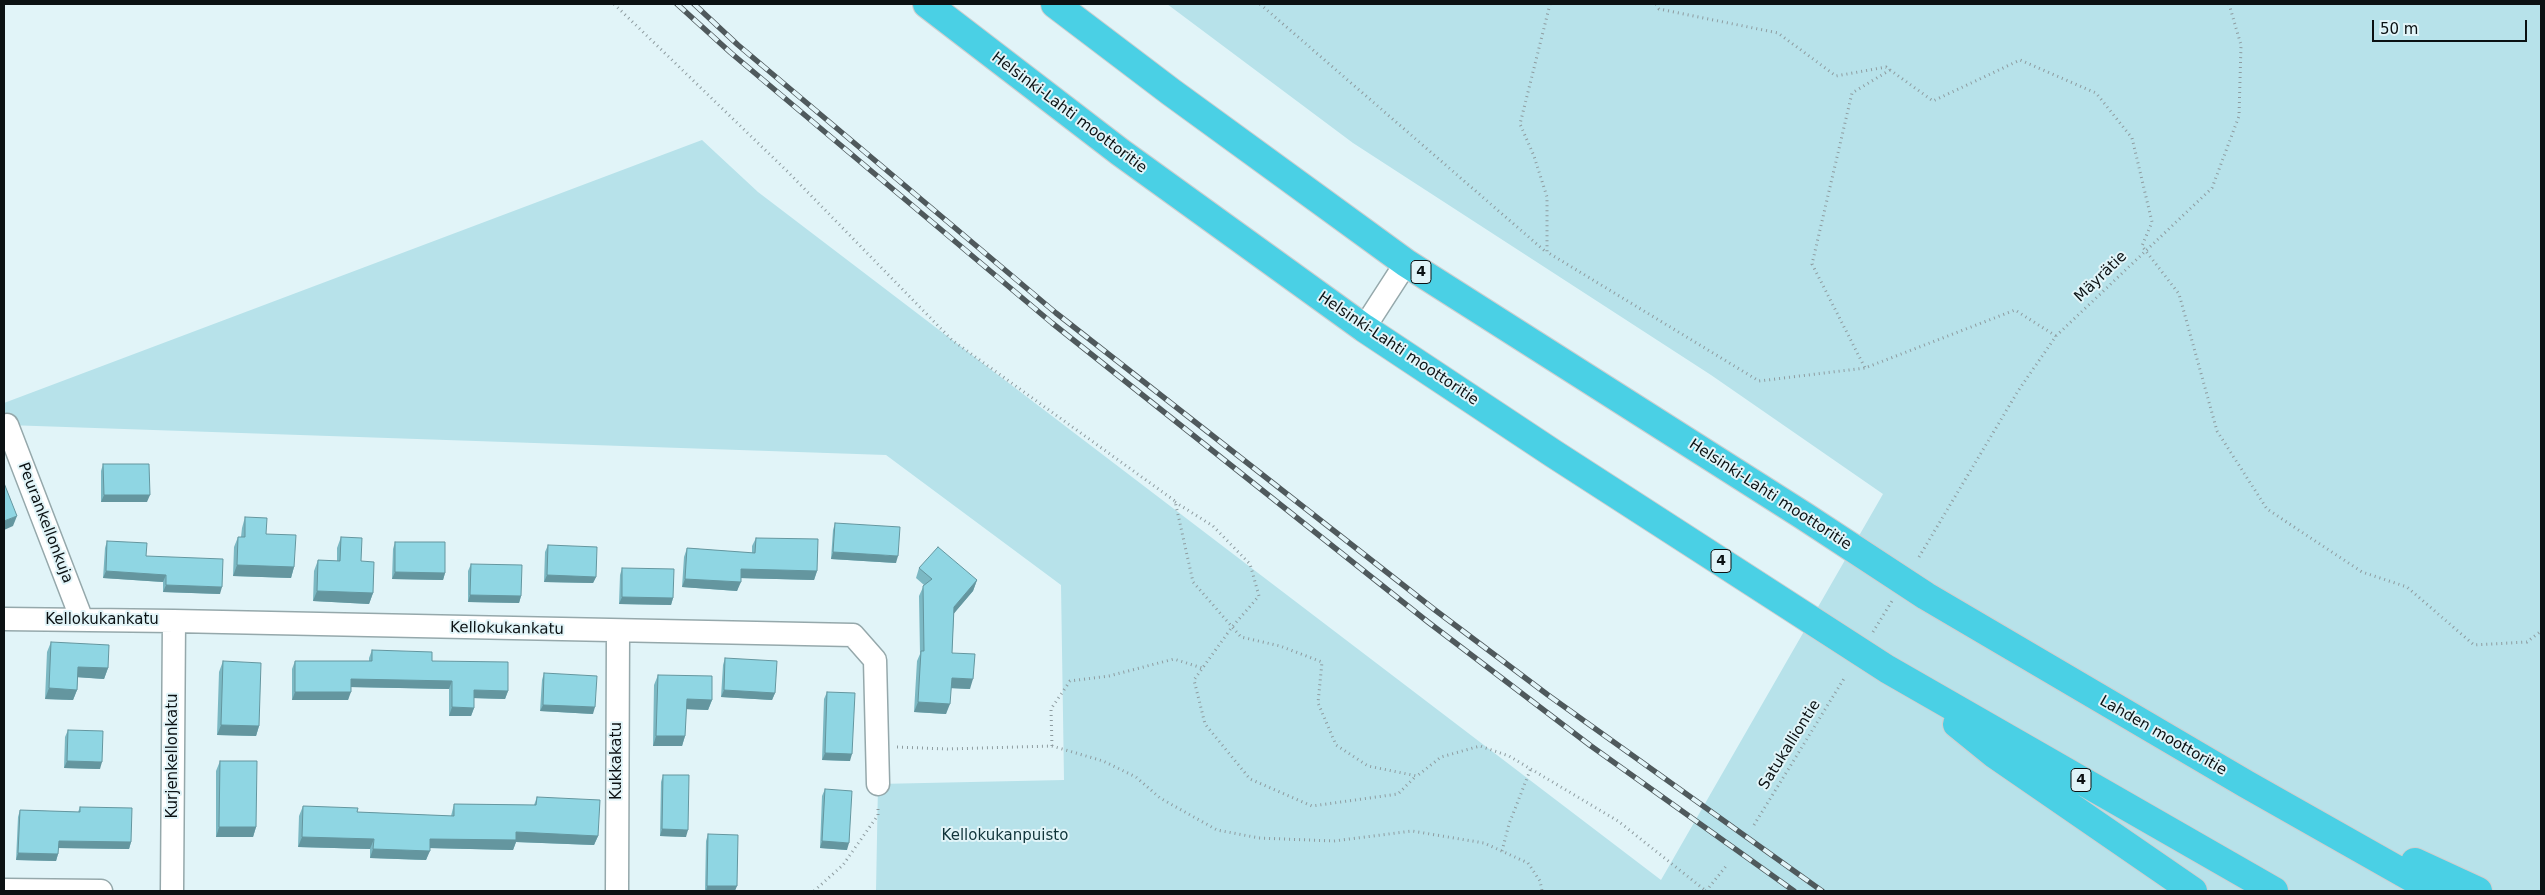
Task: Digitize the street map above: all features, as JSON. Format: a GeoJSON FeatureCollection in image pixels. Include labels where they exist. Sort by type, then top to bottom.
{"type":"FeatureCollection","features":[{"type":"Feature","properties":{"kind":"highway","name":"Helsinki-Lahti moottoritie"},"geometry":{"type":"LineString","coordinates":[[927,4],[1120,152],[1364,328],[1887,668]]}},
{"type":"Feature","properties":{"kind":"highway","name":"Helsinki-Lahti moottoritie"},"geometry":{"type":"LineString","coordinates":[[1055,4],[1179,98],[1406,263],[1894,586]]}},
{"type":"Feature","properties":{"kind":"highway","name":"Lahden moottoritie"},"geometry":{"type":"LineString","coordinates":[[1894,586],[1934,601],[2246,784],[2435,891]]}},
{"type":"Feature","properties":{"kind":"highway"},"geometry":{"type":"LineString","coordinates":[[1887,668],[1994,754],[2193,891]]}},
{"type":"Feature","properties":{"kind":"highway","name":"4"},"geometry":{"type":"LineString","coordinates":[[1887,668],[2274,891]]}},
{"type":"Feature","properties":{"kind":"highway"},"geometry":{"type":"LineString","coordinates":[[2246,784],[2478,891]]}},
{"type":"Feature","properties":{"kind":"street"},"geometry":{"type":"LineString","coordinates":[[1364,328],[1406,263]]}},
{"type":"Feature","properties":{"kind":"street","name":"Peurankellonkuja"},"geometry":{"type":"LineString","coordinates":[[7,425],[82,620]]}},
{"type":"Feature","properties":{"kind":"street","name":"Kellokukankatu"},"geometry":{"type":"LineString","coordinates":[[4,620],[174,621],[618,632],[853,635],[875,660],[878,784]]}},
{"type":"Feature","properties":{"kind":"street","name":"Kurjenkellonkatu"},"geometry":{"type":"LineString","coordinates":[[172,891],[174,621]]}},
{"type":"Feature","properties":{"kind":"street","name":"Kukkakatu"},"geometry":{"type":"LineString","coordinates":[[617,891],[618,632]]}},
{"type":"Feature","properties":{"kind":"street"},"geometry":{"type":"LineString","coordinates":[[4,890],[101,891]]}},
{"type":"Feature","properties":{"kind":"path"},"geometry":{"type":"LineString","coordinates":[[614,4],[788,172],[952,340],[1175,502],[1212,526],[1250,564],[1259,596],[1232,627],[1194,680],[1205,724],[1250,779],[1312,806],[1398,794],[1441,757],[1480,746],[1509,756],[1531,768],[1618,822],[1706,891],[1727,865]]}},
{"type":"Feature","properties":{"kind":"path"},"geometry":{"type":"LineString","coordinates":[[1260,4],[1547,252],[1759,381],[1865,368],[2015,310],[2056,336]]}},
{"type":"Feature","properties":{"kind":"path"},"geometry":{"type":"LineString","coordinates":[[1547,252],[1547,197],[1534,156],[1520,124],[1550,4]]}},
{"type":"Feature","properties":{"kind":"path"},"geometry":{"type":"LineString","coordinates":[[1656,4],[1660,9],[1778,33],[1836,76],[1886,67],[1933,102],[2020,60],[2096,93],[2132,138],[2152,222],[2142,246],[2179,294],[2217,431],[2267,509],[2362,572],[2407,587],[2474,645],[2527,642],[2541,631]]}},
{"type":"Feature","properties":{"kind":"path","name":"Mäyrätie"},"geometry":{"type":"LineString","coordinates":[[1919,556],[2018,391],[2056,336],[2212,188],[2239,116],[2241,45],[2229,4]]}},
{"type":"Feature","properties":{"kind":"path"},"geometry":{"type":"LineString","coordinates":[[1865,368],[1812,264],[1852,93],[1890,70]]}},
{"type":"Feature","properties":{"kind":"path"},"geometry":{"type":"LineString","coordinates":[[1175,502],[1193,582],[1241,637],[1280,646],[1322,662],[1318,703],[1336,745],[1368,766],[1417,776]]}},
{"type":"Feature","properties":{"kind":"path"},"geometry":{"type":"LineString","coordinates":[[1871,634],[1894,586]]}},
{"type":"Feature","properties":{"kind":"path"},"geometry":{"type":"LineString","coordinates":[[1052,746],[1051,709],[1070,681],[1109,676],[1174,659],[1202,668]]}},
{"type":"Feature","properties":{"kind":"path","name":"Satukalliontie"},"geometry":{"type":"LineString","coordinates":[[1754,825],[1845,677]]}},
{"type":"Feature","properties":{"kind":"path"},"geometry":{"type":"LineString","coordinates":[[877,746],[947,749],[1052,746],[1103,761],[1136,777],[1160,798],[1217,830],[1260,838],[1334,841],[1412,831],[1484,844],[1528,863],[1540,881],[1542,891]]}},
{"type":"Feature","properties":{"kind":"path"},"geometry":{"type":"LineString","coordinates":[[1502,851],[1509,824],[1531,768]]}},
{"type":"Feature","properties":{"kind":"path"},"geometry":{"type":"LineString","coordinates":[[814,891],[843,865],[878,815],[878,784]]}},
{"type":"Feature","properties":{"kind":"green space","name":"Kellokukanpuisto"},"geometry":{"type":"Polygon","coordinates":[[[1167,4],[2541,4],[2541,891],[876,891],[878,784],[1064,780],[1061,585],[886,455],[7,425],[4,419],[4,403],[702,140],[758,192],[1661,880],[1883,494],[1711,375],[1353,143],[1167,4]]]}},
{"type":"Feature","properties":{"kind":"building"},"geometry":{"type":"Polygon","coordinates":[[[103,464],[149,464],[150,495],[104,495],[103,464]]]}},
{"type":"Feature","properties":{"kind":"building"},"geometry":{"type":"Polygon","coordinates":[[[4,483],[17,516],[4,521],[4,483]]]}},
{"type":"Feature","properties":{"kind":"building"},"geometry":{"type":"Polygon","coordinates":[[[245,517],[267,518],[266,534],[296,535],[294,567],[237,565],[238,537],[245,537],[245,517]]]}},
{"type":"Feature","properties":{"kind":"building"},"geometry":{"type":"Polygon","coordinates":[[[835,523],[900,527],[898,556],[833,552],[835,523]]]}},
{"type":"Feature","properties":{"kind":"building"},"geometry":{"type":"Polygon","coordinates":[[[341,537],[362,538],[361,561],[374,562],[373,593],[317,591],[318,560],[340,561],[341,537]]]}},
{"type":"Feature","properties":{"kind":"building"},"geometry":{"type":"Polygon","coordinates":[[[756,538],[818,539],[817,571],[741,569],[741,582],[685,579],[687,548],[755,553],[756,538]]]}},
{"type":"Feature","properties":{"kind":"building"},"geometry":{"type":"Polygon","coordinates":[[[107,541],[147,543],[146,556],[223,559],[222,587],[166,585],[166,575],[106,571],[107,541]]]}},
{"type":"Feature","properties":{"kind":"building"},"geometry":{"type":"Polygon","coordinates":[[[395,542],[445,542],[445,573],[395,572],[395,542]]]}},
{"type":"Feature","properties":{"kind":"building"},"geometry":{"type":"Polygon","coordinates":[[[548,545],[597,547],[596,577],[547,575],[548,545]]]}},
{"type":"Feature","properties":{"kind":"building"},"geometry":{"type":"Polygon","coordinates":[[[938,547],[977,580],[954,607],[952,653],[975,654],[973,679],[952,678],[950,704],[918,702],[921,651],[924,651],[923,586],[932,579],[919,568],[938,547]]]}},
{"type":"Feature","properties":{"kind":"building"},"geometry":{"type":"Polygon","coordinates":[[[471,564],[522,565],[521,596],[470,595],[471,564]]]}},
{"type":"Feature","properties":{"kind":"building"},"geometry":{"type":"Polygon","coordinates":[[[622,568],[674,569],[673,598],[622,597],[622,568]]]}},
{"type":"Feature","properties":{"kind":"building"},"geometry":{"type":"Polygon","coordinates":[[[51,642],[109,645],[108,668],[78,667],[77,690],[49,688],[51,642]]]}},
{"type":"Feature","properties":{"kind":"building"},"geometry":{"type":"Polygon","coordinates":[[[372,650],[432,652],[432,661],[508,662],[508,691],[474,690],[474,708],[452,707],[452,681],[351,679],[351,692],[295,692],[295,661],[372,661],[372,650]]]}},
{"type":"Feature","properties":{"kind":"building"},"geometry":{"type":"Polygon","coordinates":[[[725,658],[777,661],[775,693],[724,690],[725,658]]]}},
{"type":"Feature","properties":{"kind":"building"},"geometry":{"type":"Polygon","coordinates":[[[223,661],[261,663],[259,726],[221,725],[223,661]]]}},
{"type":"Feature","properties":{"kind":"building"},"geometry":{"type":"Polygon","coordinates":[[[544,673],[597,676],[595,707],[543,705],[544,673]]]}},
{"type":"Feature","properties":{"kind":"building"},"geometry":{"type":"Polygon","coordinates":[[[658,675],[712,676],[712,700],[687,699],[685,736],[656,736],[658,675]]]}},
{"type":"Feature","properties":{"kind":"building"},"geometry":{"type":"Polygon","coordinates":[[[827,692],[855,693],[852,754],[825,753],[827,692]]]}},
{"type":"Feature","properties":{"kind":"building"},"geometry":{"type":"Polygon","coordinates":[[[68,730],[103,731],[102,762],[67,761],[68,730]]]}},
{"type":"Feature","properties":{"kind":"building"},"geometry":{"type":"Polygon","coordinates":[[[220,761],[257,761],[256,827],[219,827],[220,761]]]}},
{"type":"Feature","properties":{"kind":"building"},"geometry":{"type":"Polygon","coordinates":[[[663,775],[689,775],[688,830],[662,829],[663,775]]]}},
{"type":"Feature","properties":{"kind":"building"},"geometry":{"type":"Polygon","coordinates":[[[825,789],[852,791],[849,843],[822,841],[825,789]]]}},
{"type":"Feature","properties":{"kind":"building"},"geometry":{"type":"Polygon","coordinates":[[[537,797],[600,800],[598,836],[516,832],[516,840],[430,839],[430,851],[373,849],[374,839],[302,837],[303,806],[358,808],[357,812],[454,816],[454,804],[536,805],[537,797]]]}},
{"type":"Feature","properties":{"kind":"building"},"geometry":{"type":"Polygon","coordinates":[[[80,807],[132,808],[131,842],[59,841],[58,854],[18,853],[20,810],[80,812],[80,807]]]}},
{"type":"Feature","properties":{"kind":"building"},"geometry":{"type":"Polygon","coordinates":[[[708,834],[738,835],[737,886],[707,886],[708,834]]]}},
{"type":"Feature","properties":{"kind":"railway"},"geometry":{"type":"LineString","coordinates":[[677,4],[731,53],[1052,323],[1428,622],[1591,746],[1794,891]]}},
{"type":"Feature","properties":{"kind":"railway"},"geometry":{"type":"LineString","coordinates":[[694,4],[738,45],[1056,313],[1435,610],[1548,695],[1822,891]]}}]}
